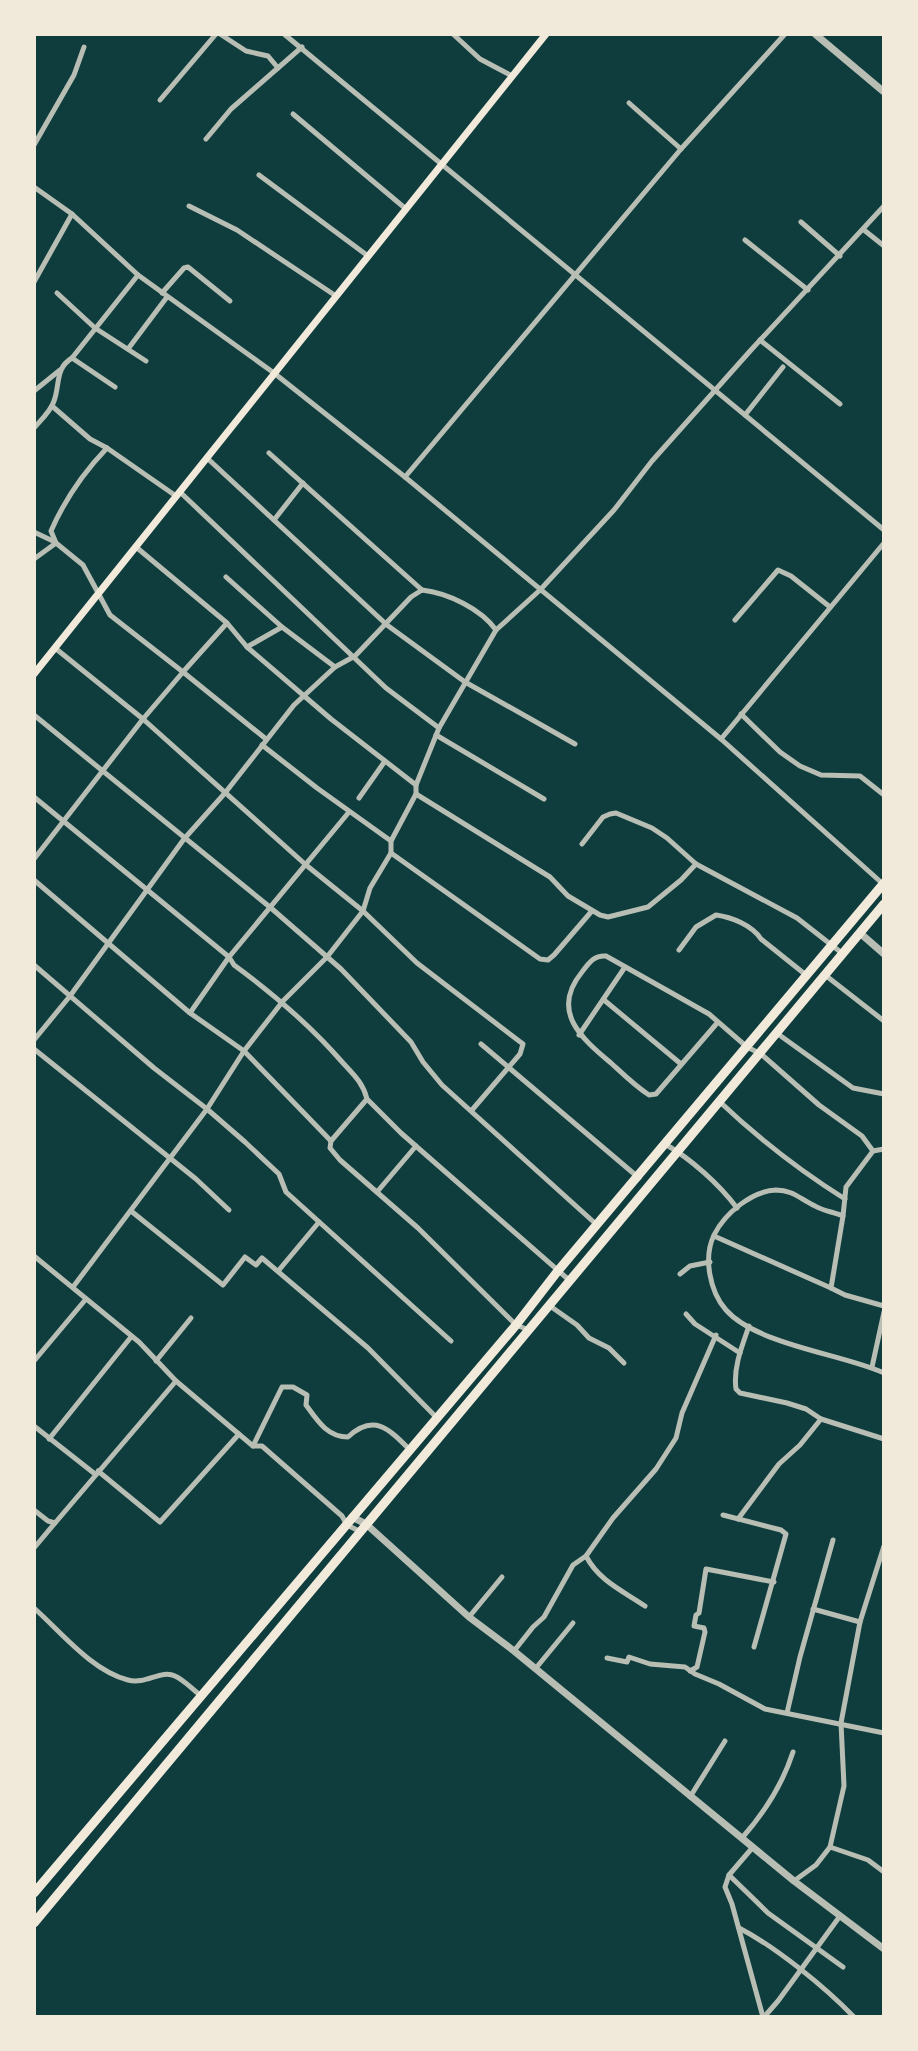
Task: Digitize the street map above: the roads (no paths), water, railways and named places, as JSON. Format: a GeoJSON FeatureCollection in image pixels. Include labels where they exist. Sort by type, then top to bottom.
{"type":"FeatureCollection","features":[{"type":"Feature","properties":{"kind":"highway"},"geometry":{"type":"LineString","coordinates":[[34,1893],[516,1325],[557,1272],[884,884]]}},
{"type":"Feature","properties":{"kind":"highway"},"geometry":{"type":"LineString","coordinates":[[34,1923],[884,904]]}},
{"type":"Feature","properties":{"kind":"main road"},"geometry":{"type":"LineString","coordinates":[[34,674],[544,34]]}},
{"type":"Feature","properties":{"kind":"street"},"geometry":{"type":"LineString","coordinates":[[160,100],[218,34],[246,51],[268,56],[278,68]]}},
{"type":"Feature","properties":{"kind":"street"},"geometry":{"type":"LineString","coordinates":[[284,34],[884,530]]}},
{"type":"Feature","properties":{"kind":"street"},"geometry":{"type":"LineString","coordinates":[[453,34],[470,51],[512,76]]}},
{"type":"Feature","properties":{"kind":"street"},"geometry":{"type":"LineString","coordinates":[[405,477],[681,149],[785,34]]}},
{"type":"Feature","properties":{"kind":"street"},"geometry":{"type":"LineString","coordinates":[[815,34],[884,92]]}},
{"type":"Feature","properties":{"kind":"street"},"geometry":{"type":"LineString","coordinates":[[34,145],[74,75],[84,47]]}},
{"type":"Feature","properties":{"kind":"street"},"geometry":{"type":"LineString","coordinates":[[206,139],[231,109],[302,47]]}},
{"type":"Feature","properties":{"kind":"street"},"geometry":{"type":"LineString","coordinates":[[629,103],[681,149]]}},
{"type":"Feature","properties":{"kind":"street"},"geometry":{"type":"LineString","coordinates":[[293,114],[406,209]]}},
{"type":"Feature","properties":{"kind":"street"},"geometry":{"type":"LineString","coordinates":[[259,175],[368,256]]}},
{"type":"Feature","properties":{"kind":"street"},"geometry":{"type":"LineString","coordinates":[[34,187],[72,214],[138,275],[274,373],[405,477],[721,739],[884,884]]}},
{"type":"Feature","properties":{"kind":"street"},"geometry":{"type":"LineString","coordinates":[[189,206],[237,230],[336,296]]}},
{"type":"Feature","properties":{"kind":"street"},"geometry":{"type":"LineString","coordinates":[[73,1287],[207,1109],[244,1051],[283,1001],[327,957],[363,911],[370,888],[391,853],[391,841],[416,794],[416,785],[439,728],[496,630],[540,590],[614,510],[652,461],[884,206]]}},
{"type":"Feature","properties":{"kind":"street"},"geometry":{"type":"LineString","coordinates":[[34,282],[72,214]]}},
{"type":"Feature","properties":{"kind":"street"},"geometry":{"type":"LineString","coordinates":[[801,222],[840,256]]}},
{"type":"Feature","properties":{"kind":"street"},"geometry":{"type":"LineString","coordinates":[[864,230],[884,246]]}},
{"type":"Feature","properties":{"kind":"street"},"geometry":{"type":"LineString","coordinates":[[745,240],[808,290]]}},
{"type":"Feature","properties":{"kind":"street"},"geometry":{"type":"LineString","coordinates":[[128,349],[184,268],[188,267],[230,301]]}},
{"type":"Feature","properties":{"kind":"street"},"geometry":{"type":"LineString","coordinates":[[34,391],[72,358],[138,275]]}},
{"type":"Feature","properties":{"kind":"street"},"geometry":{"type":"LineString","coordinates":[[57,293],[95,328],[146,361]]}},
{"type":"Feature","properties":{"kind":"street"},"geometry":{"type":"LineString","coordinates":[[760,340],[840,404]]}},
{"type":"Feature","properties":{"kind":"street"},"geometry":{"type":"LineString","coordinates":[[72,358],[115,387]]}},
{"type":"Feature","properties":{"kind":"street"},"geometry":{"type":"LineString","coordinates":[[745,415],[783,367]]}},
{"type":"Feature","properties":{"kind":"street"},"geometry":{"type":"LineString","coordinates":[[34,428],[52,406],[60,370]]}},
{"type":"Feature","properties":{"kind":"street"},"geometry":{"type":"LineString","coordinates":[[52,406],[90,439],[178,494],[386,688],[439,728]]}},
{"type":"Feature","properties":{"kind":"street"},"geometry":{"type":"LineString","coordinates":[[56,543],[51,531],[61,508],[83,474],[107,448]]}},
{"type":"Feature","properties":{"kind":"street"},"geometry":{"type":"LineString","coordinates":[[269,453],[422,590],[435,592],[472,608],[489,620],[496,630]]}},
{"type":"Feature","properties":{"kind":"street"},"geometry":{"type":"LineString","coordinates":[[207,458],[387,625],[465,682],[575,744]]}},
{"type":"Feature","properties":{"kind":"street"},"geometry":{"type":"LineString","coordinates":[[274,520],[303,482]]}},
{"type":"Feature","properties":{"kind":"street"},"geometry":{"type":"LineString","coordinates":[[34,532],[56,543],[83,565],[110,615],[183,672],[349,812],[391,841]]}},
{"type":"Feature","properties":{"kind":"street"},"geometry":{"type":"LineString","coordinates":[[34,559],[56,543]]}},
{"type":"Feature","properties":{"kind":"street"},"geometry":{"type":"LineString","coordinates":[[721,739],[884,543]]}},
{"type":"Feature","properties":{"kind":"street"},"geometry":{"type":"LineString","coordinates":[[136,547],[227,623],[247,647],[416,785]]}},
{"type":"Feature","properties":{"kind":"street"},"geometry":{"type":"LineString","coordinates":[[735,620],[778,570],[791,576],[830,607]]}},
{"type":"Feature","properties":{"kind":"street"},"geometry":{"type":"LineString","coordinates":[[226,577],[282,627],[335,667]]}},
{"type":"Feature","properties":{"kind":"street"},"geometry":{"type":"LineString","coordinates":[[34,1040],[70,996],[184,839],[225,793],[303,694],[335,667],[355,656],[411,597],[422,590]]}},
{"type":"Feature","properties":{"kind":"street"},"geometry":{"type":"LineString","coordinates":[[34,859],[143,719],[227,623]]}},
{"type":"Feature","properties":{"kind":"street"},"geometry":{"type":"LineString","coordinates":[[247,647],[282,627]]}},
{"type":"Feature","properties":{"kind":"street"},"geometry":{"type":"LineString","coordinates":[[55,648],[143,719],[306,865],[363,911],[417,963],[523,1044],[520,1054],[472,1111]]}},
{"type":"Feature","properties":{"kind":"street"},"geometry":{"type":"LineString","coordinates":[[741,714],[780,752],[800,766],[821,775],[860,776],[884,795]]}},
{"type":"Feature","properties":{"kind":"street"},"geometry":{"type":"LineString","coordinates":[[34,715],[327,957],[411,1042],[431,1073],[597,1225]]}},
{"type":"Feature","properties":{"kind":"street"},"geometry":{"type":"LineString","coordinates":[[436,735],[544,799]]}},
{"type":"Feature","properties":{"kind":"street"},"geometry":{"type":"LineString","coordinates":[[359,798],[385,761]]}},
{"type":"Feature","properties":{"kind":"street"},"geometry":{"type":"LineString","coordinates":[[416,794],[550,877],[568,896],[591,912],[608,917],[648,907],[696,864]]}},
{"type":"Feature","properties":{"kind":"street"},"geometry":{"type":"LineString","coordinates":[[34,797],[229,957],[234,965],[283,1001],[361,1082],[367,1099],[570,1281]]}},
{"type":"Feature","properties":{"kind":"street"},"geometry":{"type":"LineString","coordinates":[[190,1013],[229,957],[349,812]]}},
{"type":"Feature","properties":{"kind":"street"},"geometry":{"type":"LineString","coordinates":[[582,844],[603,817],[616,813],[652,828],[696,864],[797,918],[843,954]]}},
{"type":"Feature","properties":{"kind":"street"},"geometry":{"type":"LineString","coordinates":[[391,853],[540,959],[548,960],[554,955],[591,912]]}},
{"type":"Feature","properties":{"kind":"street"},"geometry":{"type":"LineString","coordinates":[[34,880],[190,1013],[244,1051],[331,1141]]}},
{"type":"Feature","properties":{"kind":"street"},"geometry":{"type":"LineString","coordinates":[[679,950],[696,927],[716,915],[725,916],[757,933],[806,975]]}},
{"type":"Feature","properties":{"kind":"street"},"geometry":{"type":"LineString","coordinates":[[860,933],[884,954]]}},
{"type":"Feature","properties":{"kind":"street"},"geometry":{"type":"LineString","coordinates":[[718,1022],[656,1094],[649,1095],[579,1035],[570,1015],[568,998],[573,982],[591,960],[606,956],[691,1003],[718,1022],[862,1136],[873,1151]]}},
{"type":"Feature","properties":{"kind":"street"},"geometry":{"type":"LineString","coordinates":[[34,965],[207,1109],[279,1174],[286,1192],[451,1341]]}},
{"type":"Feature","properties":{"kind":"street"},"geometry":{"type":"LineString","coordinates":[[579,1035],[625,967]]}},
{"type":"Feature","properties":{"kind":"street"},"geometry":{"type":"LineString","coordinates":[[824,974],[884,1021]]}},
{"type":"Feature","properties":{"kind":"street"},"geometry":{"type":"LineString","coordinates":[[604,1000],[681,1064]]}},
{"type":"Feature","properties":{"kind":"street"},"geometry":{"type":"LineString","coordinates":[[778,1034],[853,1088],[884,1094]]}},
{"type":"Feature","properties":{"kind":"street"},"geometry":{"type":"LineString","coordinates":[[481,1044],[639,1178]]}},
{"type":"Feature","properties":{"kind":"street"},"geometry":{"type":"LineString","coordinates":[[34,1049],[171,1158],[229,1210]]}},
{"type":"Feature","properties":{"kind":"street"},"geometry":{"type":"LineString","coordinates":[[367,1099],[331,1141],[330,1148],[418,1228],[516,1325],[529,1330]]}},
{"type":"Feature","properties":{"kind":"street"},"geometry":{"type":"LineString","coordinates":[[720,1102],[772,1150],[845,1199]]}},
{"type":"Feature","properties":{"kind":"street"},"geometry":{"type":"LineString","coordinates":[[665,1144],[726,1193],[737,1208]]}},
{"type":"Feature","properties":{"kind":"street"},"geometry":{"type":"LineString","coordinates":[[377,1192],[416,1146]]}},
{"type":"Feature","properties":{"kind":"street"},"geometry":{"type":"LineString","coordinates":[[831,1288],[846,1187],[873,1151],[884,1149]]}},
{"type":"Feature","properties":{"kind":"street"},"geometry":{"type":"LineString","coordinates":[[843,1216],[815,1206],[792,1191],[773,1190],[754,1195],[737,1208],[714,1236],[709,1274],[716,1295],[728,1312],[749,1326],[823,1355],[884,1373]]}},
{"type":"Feature","properties":{"kind":"street"},"geometry":{"type":"LineString","coordinates":[[131,1211],[223,1285],[245,1257],[256,1265],[262,1258],[368,1348],[437,1418]]}},
{"type":"Feature","properties":{"kind":"street"},"geometry":{"type":"LineString","coordinates":[[279,1270],[319,1222]]}},
{"type":"Feature","properties":{"kind":"street"},"geometry":{"type":"LineString","coordinates":[[714,1236],[845,1295],[884,1306]]}},
{"type":"Feature","properties":{"kind":"street"},"geometry":{"type":"LineString","coordinates":[[34,1256],[253,1446],[262,1446],[342,1516],[362,1528],[794,1881],[884,1949]]}},
{"type":"Feature","properties":{"kind":"street"},"geometry":{"type":"LineString","coordinates":[[680,1274],[690,1266],[710,1262]]}},
{"type":"Feature","properties":{"kind":"street"},"geometry":{"type":"LineString","coordinates":[[34,1361],[86,1299]]}},
{"type":"Feature","properties":{"kind":"street"},"geometry":{"type":"LineString","coordinates":[[549,1305],[589,1338],[609,1348],[624,1363]]}},
{"type":"Feature","properties":{"kind":"street"},"geometry":{"type":"LineString","coordinates":[[872,1367],[884,1312]]}},
{"type":"Feature","properties":{"kind":"street"},"geometry":{"type":"LineString","coordinates":[[686,1314],[695,1324],[740,1353]]}},
{"type":"Feature","properties":{"kind":"street"},"geometry":{"type":"LineString","coordinates":[[156,1361],[191,1318]]}},
{"type":"Feature","properties":{"kind":"street"},"geometry":{"type":"LineString","coordinates":[[749,1326],[735,1382],[740,1393],[806,1409],[821,1419],[884,1439]]}},
{"type":"Feature","properties":{"kind":"street"},"geometry":{"type":"LineString","coordinates":[[514,1651],[544,1617],[573,1565],[586,1556],[613,1518],[656,1469],[676,1438],[682,1413],[716,1335]]}},
{"type":"Feature","properties":{"kind":"street"},"geometry":{"type":"LineString","coordinates":[[49,1439],[131,1337]]}},
{"type":"Feature","properties":{"kind":"street"},"geometry":{"type":"LineString","coordinates":[[34,1548],[176,1381]]}},
{"type":"Feature","properties":{"kind":"street"},"geometry":{"type":"LineString","coordinates":[[253,1446],[282,1387],[293,1387],[307,1395],[306,1405],[322,1427],[339,1437],[348,1437],[367,1424],[378,1424],[410,1450]]}},
{"type":"Feature","properties":{"kind":"street"},"geometry":{"type":"LineString","coordinates":[[738,1519],[779,1464],[821,1419]]}},
{"type":"Feature","properties":{"kind":"street"},"geometry":{"type":"LineString","coordinates":[[34,1426],[160,1522],[239,1434]]}},
{"type":"Feature","properties":{"kind":"street"},"geometry":{"type":"LineString","coordinates":[[34,1510],[55,1523]]}},
{"type":"Feature","properties":{"kind":"street"},"geometry":{"type":"LineString","coordinates":[[723,1515],[786,1534],[754,1647]]}},
{"type":"Feature","properties":{"kind":"street"},"geometry":{"type":"LineString","coordinates":[[787,1713],[833,1540]]}},
{"type":"Feature","properties":{"kind":"street"},"geometry":{"type":"LineString","coordinates":[[794,1881],[816,1865],[830,1847],[844,1786],[841,1723],[860,1622],[884,1546]]}},
{"type":"Feature","properties":{"kind":"street"},"geometry":{"type":"LineString","coordinates":[[586,1556],[591,1566],[611,1586],[645,1606]]}},
{"type":"Feature","properties":{"kind":"street"},"geometry":{"type":"LineString","coordinates":[[690,1671],[697,1667],[705,1632],[704,1628],[694,1626],[706,1569],[774,1582]]}},
{"type":"Feature","properties":{"kind":"street"},"geometry":{"type":"LineString","coordinates":[[469,1617],[502,1577]]}},
{"type":"Feature","properties":{"kind":"street"},"geometry":{"type":"LineString","coordinates":[[34,1608],[88,1657],[120,1678],[146,1682],[166,1673],[174,1675],[201,1696]]}},
{"type":"Feature","properties":{"kind":"street"},"geometry":{"type":"LineString","coordinates":[[813,1609],[860,1622]]}},
{"type":"Feature","properties":{"kind":"street"},"geometry":{"type":"LineString","coordinates":[[536,1668],[573,1623]]}},
{"type":"Feature","properties":{"kind":"street"},"geometry":{"type":"LineString","coordinates":[[607,1658],[627,1662],[629,1657],[650,1664],[669,1663],[685,1667],[765,1709],[884,1733]]}},
{"type":"Feature","properties":{"kind":"street"},"geometry":{"type":"LineString","coordinates":[[690,1797],[725,1741]]}},
{"type":"Feature","properties":{"kind":"street"},"geometry":{"type":"LineString","coordinates":[[742,1838],[779,1789],[793,1752]]}},
{"type":"Feature","properties":{"kind":"street"},"geometry":{"type":"LineString","coordinates":[[753,1847],[729,1875],[725,1887],[763,2017]]}},
{"type":"Feature","properties":{"kind":"street"},"geometry":{"type":"LineString","coordinates":[[830,1847],[868,1860],[884,1872]]}},
{"type":"Feature","properties":{"kind":"street"},"geometry":{"type":"LineString","coordinates":[[729,1875],[768,1913],[843,1967]]}},
{"type":"Feature","properties":{"kind":"street"},"geometry":{"type":"LineString","coordinates":[[763,2017],[840,1916]]}},
{"type":"Feature","properties":{"kind":"street"},"geometry":{"type":"LineString","coordinates":[[739,1928],[764,1941],[854,2017]]}}]}
